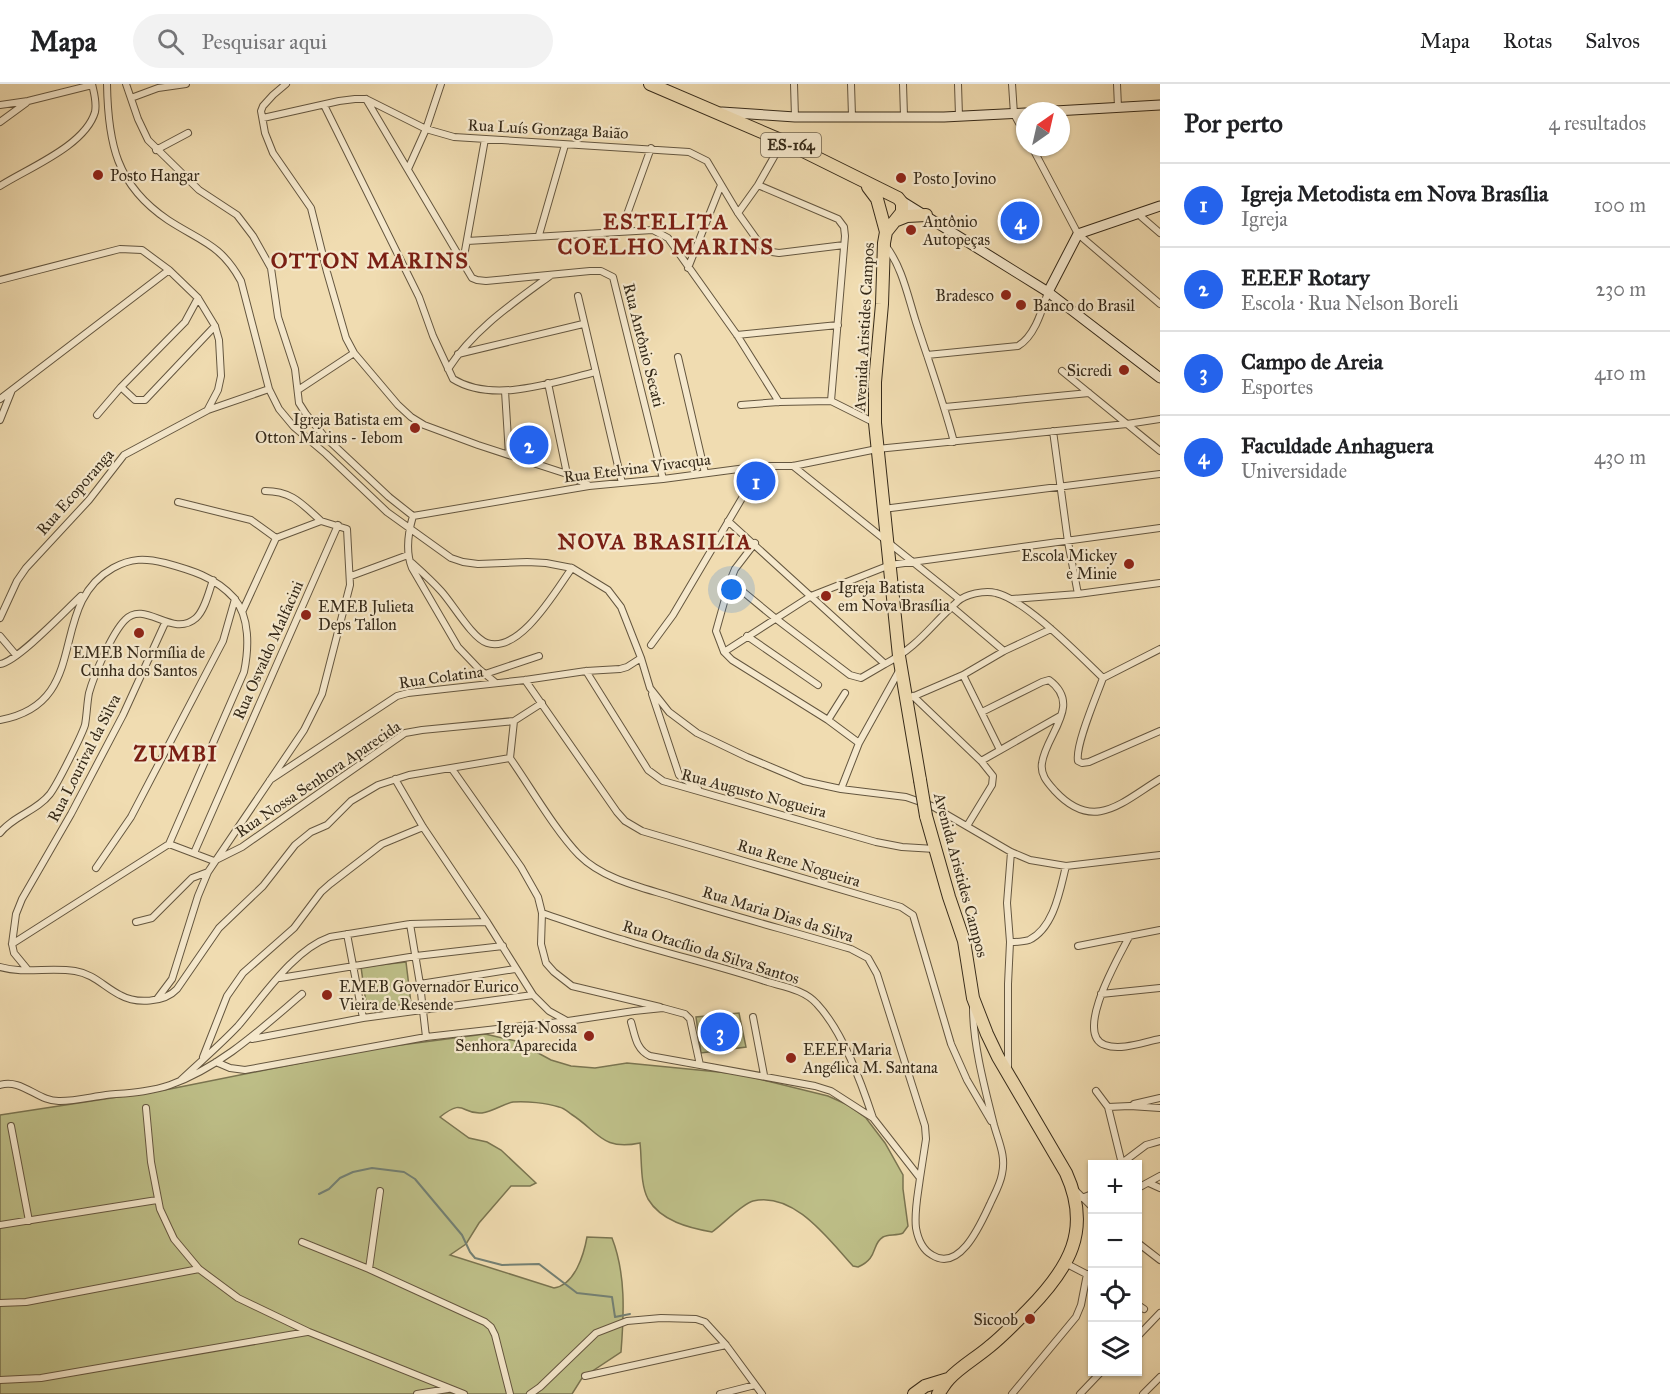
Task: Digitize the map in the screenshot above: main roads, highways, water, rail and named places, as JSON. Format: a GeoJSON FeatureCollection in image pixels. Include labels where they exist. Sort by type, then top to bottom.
{"type":"FeatureCollection","features":[{"type":"Feature","properties":{"kind":"highway","name":"ES-164"},"geometry":{"type":"LineString","coordinates":[[650,84],[783,141],[899,199]]}},
{"type":"Feature","properties":{"kind":"highway","name":"Avenida Aristides Campos"},"geometry":{"type":"LineString","coordinates":[[866,184],[877,199],[885,238],[875,382],[877,449],[900,662],[910,698],[926,816],[964,941],[973,998],[987,1034],[1008,1075],[1078,1194],[1076,1234],[1066,1264],[1047,1290],[1013,1326],[948,1379],[938,1394]]}},
{"type":"Feature","properties":{"kind":"highway"},"geometry":{"type":"LineString","coordinates":[[881,218],[886,204],[893,198],[899,199],[902,212],[897,220]]}},
{"type":"Feature","properties":{"kind":"highway"},"geometry":{"type":"LineString","coordinates":[[897,220],[906,216],[926,215]]}},
{"type":"Feature","properties":{"kind":"highway","name":"Avenida Aristides Campos"},"geometry":{"type":"LineString","coordinates":[[885,238],[897,220]]}},
{"type":"Feature","properties":{"kind":"highway","name":"Avenida Aristides Campos"},"geometry":{"type":"LineString","coordinates":[[916,1393],[932,1383],[948,1379]]}},
{"type":"Feature","properties":{"kind":"waterway"},"geometry":{"type":"LineString","coordinates":[[319,1194],[329,1189],[340,1178],[353,1172],[372,1168],[404,1172],[415,1179],[462,1235],[475,1258],[502,1265],[539,1264],[577,1293],[612,1297],[615,1317],[630,1314]]}},
{"type":"Feature","properties":{"kind":"place","name":"Posto Hangar"},"geometry":{"type":"Point","coordinates":[98,175]}},
{"type":"Feature","properties":{"kind":"place","name":"Posto Jovino"},"geometry":{"type":"Point","coordinates":[901,178]}},
{"type":"Feature","properties":{"kind":"place","name":"Faculdade Anhaguera"},"geometry":{"type":"Point","coordinates":[1020,221]}},
{"type":"Feature","properties":{"kind":"place","name":"Antônio Autopeças"},"geometry":{"type":"Point","coordinates":[911,230]}},
{"type":"Feature","properties":{"kind":"place","name":"Bradesco"},"geometry":{"type":"Point","coordinates":[1006,295]}},
{"type":"Feature","properties":{"kind":"place","name":"Banco do Brasil"},"geometry":{"type":"Point","coordinates":[1021,305]}},
{"type":"Feature","properties":{"kind":"place","name":"Sicredi"},"geometry":{"type":"Point","coordinates":[1124,370]}},
{"type":"Feature","properties":{"kind":"place","name":"Igreja Batista em Otton Marins - Iebom"},"geometry":{"type":"Point","coordinates":[415,428]}},
{"type":"Feature","properties":{"kind":"place","name":"EEEF Rotary"},"geometry":{"type":"Point","coordinates":[529,445]}},
{"type":"Feature","properties":{"kind":"place","name":"Igreja Metodista em Nova Brasília"},"geometry":{"type":"Point","coordinates":[756,481]}},
{"type":"Feature","properties":{"kind":"place","name":"Escola Mickey e Minie"},"geometry":{"type":"Point","coordinates":[1129,564]}},
{"type":"Feature","properties":{"kind":"place","name":"Igreja Batista em Nova Brasília"},"geometry":{"type":"Point","coordinates":[826,596]}},
{"type":"Feature","properties":{"kind":"place","name":"EMEB Julieta Deps Tallon"},"geometry":{"type":"Point","coordinates":[306,615]}},
{"type":"Feature","properties":{"kind":"place","name":"EMEB Normília de Cunha dos Santos"},"geometry":{"type":"Point","coordinates":[139,633]}},
{"type":"Feature","properties":{"kind":"place","name":"EMEB Governador Eurico Vieira de Resende"},"geometry":{"type":"Point","coordinates":[327,995]}},
{"type":"Feature","properties":{"kind":"place","name":"Campo de Areia"},"geometry":{"type":"Point","coordinates":[720,1032]}},
{"type":"Feature","properties":{"kind":"place","name":"Igreja Nossa Senhora Aparecida"},"geometry":{"type":"Point","coordinates":[589,1036]}},
{"type":"Feature","properties":{"kind":"place","name":"EEEF Maria Angélica M. Santana"},"geometry":{"type":"Point","coordinates":[791,1058]}},
{"type":"Feature","properties":{"kind":"place","name":"Sicoob"},"geometry":{"type":"Point","coordinates":[1030,1319]}},
{"type":"Feature","properties":{"kind":"district","name":"ESTELITA COELHO MARINS"},"geometry":{"type":"Point","coordinates":[666,234]}},
{"type":"Feature","properties":{"kind":"district","name":"OTTON MARINS"},"geometry":{"type":"Point","coordinates":[370,260]}},
{"type":"Feature","properties":{"kind":"district","name":"NOVA BRASILIA"},"geometry":{"type":"Point","coordinates":[655,541]}},
{"type":"Feature","properties":{"kind":"district","name":"ZUMBI"},"geometry":{"type":"Point","coordinates":[176,753]}}]}
